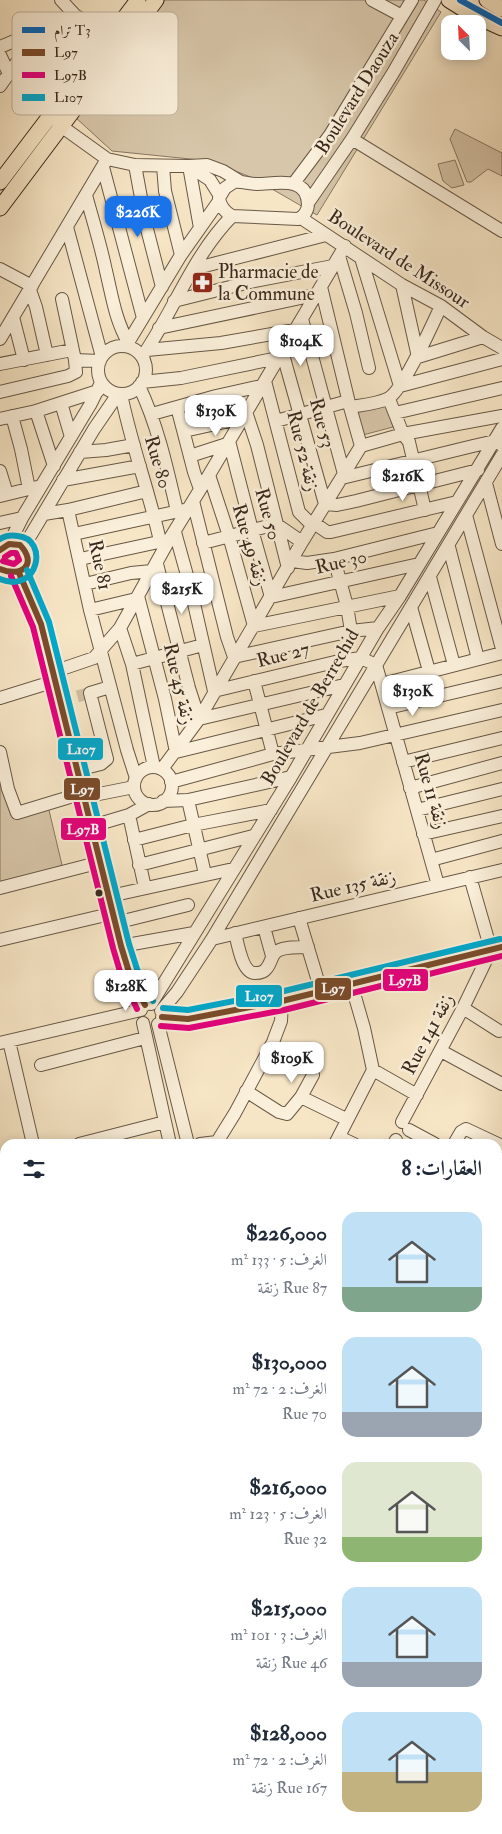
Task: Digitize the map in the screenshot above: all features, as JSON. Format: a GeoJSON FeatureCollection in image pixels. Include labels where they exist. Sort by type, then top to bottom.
{"type":"FeatureCollection","features":[{"type":"Feature","properties":{"kind":"main road"},"geometry":{"type":"LineString","coordinates":[[131,12],[138,0]]}},
{"type":"Feature","properties":{"kind":"main road"},"geometry":{"type":"LineString","coordinates":[[145,12],[156,0]]}},
{"type":"Feature","properties":{"kind":"main road"},"geometry":{"type":"LineString","coordinates":[[449,0],[502,28]]}},
{"type":"Feature","properties":{"kind":"main road"},"geometry":{"type":"LineString","coordinates":[[487,0],[502,9]]}},
{"type":"Feature","properties":{"kind":"main road"},"geometry":{"type":"LineString","coordinates":[[0,208],[61,115]]}},
{"type":"Feature","properties":{"kind":"main road"},"geometry":{"type":"LineString","coordinates":[[0,182],[56,121]]}},
{"type":"Feature","properties":{"kind":"street"},"geometry":{"type":"LineString","coordinates":[[61,0],[72,12]]}},
{"type":"Feature","properties":{"kind":"street"},"geometry":{"type":"LineString","coordinates":[[372,0],[402,16]]}},
{"type":"Feature","properties":{"kind":"street","name":"Boulevard Daouza"},"geometry":{"type":"LineString","coordinates":[[294,183],[330,135],[412,0]]}},
{"type":"Feature","properties":{"kind":"street","name":"Boulevard Daouza"},"geometry":{"type":"LineString","coordinates":[[308,203],[352,140],[435,0]]}},
{"type":"Feature","properties":{"kind":"street"},"geometry":{"type":"LineString","coordinates":[[0,47],[12,42]]}},
{"type":"Feature","properties":{"kind":"street"},"geometry":{"type":"LineString","coordinates":[[0,55],[9,74]]}},
{"type":"Feature","properties":{"kind":"street"},"geometry":{"type":"LineString","coordinates":[[373,62],[393,73]]}},
{"type":"Feature","properties":{"kind":"street"},"geometry":{"type":"LineString","coordinates":[[0,86],[12,70]]}},
{"type":"Feature","properties":{"kind":"street"},"geometry":{"type":"LineString","coordinates":[[56,121],[105,163],[144,318]]}},
{"type":"Feature","properties":{"kind":"street"},"geometry":{"type":"LineString","coordinates":[[352,140],[502,231]]}},
{"type":"Feature","properties":{"kind":"street"},"geometry":{"type":"LineString","coordinates":[[105,163],[163,166],[207,165],[223,171],[241,182],[251,184],[294,183]]}},
{"type":"Feature","properties":{"kind":"street"},"geometry":{"type":"LineString","coordinates":[[0,339],[105,163]]}},
{"type":"Feature","properties":{"kind":"street"},"geometry":{"type":"LineString","coordinates":[[134,165],[146,225],[162,287]]}},
{"type":"Feature","properties":{"kind":"street"},"geometry":{"type":"LineString","coordinates":[[163,166],[165,191],[181,255]]}},
{"type":"Feature","properties":{"kind":"street"},"geometry":{"type":"LineString","coordinates":[[29,489],[20,449],[6,418],[61,403],[99,387],[120,394],[134,391],[141,384],[146,370],[145,354],[174,300],[213,237],[232,216],[224,210],[210,180],[189,166]]}},
{"type":"Feature","properties":{"kind":"street"},"geometry":{"type":"LineString","coordinates":[[189,166],[200,228]]}},
{"type":"Feature","properties":{"kind":"street"},"geometry":{"type":"LineString","coordinates":[[5,547],[42,487],[99,387],[98,370],[101,359],[110,349],[127,344],[181,255],[220,198],[230,184],[241,182]]}},
{"type":"Feature","properties":{"kind":"street","name":"Boulevard de Missour"},"geometry":{"type":"LineString","coordinates":[[294,183],[302,188],[308,203],[305,214],[301,218]]}},
{"type":"Feature","properties":{"kind":"street"},"geometry":{"type":"LineString","coordinates":[[86,195],[119,326],[127,344],[135,350],[145,354],[221,343],[298,324]]}},
{"type":"Feature","properties":{"kind":"street","name":"Boulevard de Missour"},"geometry":{"type":"LineString","coordinates":[[232,216],[301,218],[326,235],[339,256],[361,258],[402,285],[441,306],[502,348]]}},
{"type":"Feature","properties":{"kind":"street"},"geometry":{"type":"LineString","coordinates":[[68,227],[101,359]]}},
{"type":"Feature","properties":{"kind":"street"},"geometry":{"type":"LineString","coordinates":[[193,269],[326,235]]}},
{"type":"Feature","properties":{"kind":"street"},"geometry":{"type":"LineString","coordinates":[[174,300],[250,282],[339,256]]}},
{"type":"Feature","properties":{"kind":"street"},"geometry":{"type":"LineString","coordinates":[[0,698],[88,661],[101,651],[120,628],[186,507],[210,475],[339,256]]}},
{"type":"Feature","properties":{"kind":"street"},"geometry":{"type":"LineString","coordinates":[[339,256],[356,313],[369,368]]}},
{"type":"Feature","properties":{"kind":"street"},"geometry":{"type":"LineString","coordinates":[[361,258],[400,386]]}},
{"type":"Feature","properties":{"kind":"street"},"geometry":{"type":"LineString","coordinates":[[0,269],[31,288],[47,355]]}},
{"type":"Feature","properties":{"kind":"street"},"geometry":{"type":"LineString","coordinates":[[402,285],[418,357]]}},
{"type":"Feature","properties":{"kind":"street"},"geometry":{"type":"LineString","coordinates":[[159,328],[318,291]]}},
{"type":"Feature","properties":{"kind":"street"},"geometry":{"type":"LineString","coordinates":[[318,291],[361,446]]}},
{"type":"Feature","properties":{"kind":"street"},"geometry":{"type":"LineString","coordinates":[[0,392],[73,374],[77,370],[62,299]]}},
{"type":"Feature","properties":{"kind":"street"},"geometry":{"type":"LineString","coordinates":[[276,421],[326,408],[389,399],[400,386],[418,357],[441,306]]}},
{"type":"Feature","properties":{"kind":"street"},"geometry":{"type":"LineString","coordinates":[[13,317],[24,360]]}},
{"type":"Feature","properties":{"kind":"street"},"geometry":{"type":"LineString","coordinates":[[298,324],[326,408],[343,476]]}},
{"type":"Feature","properties":{"kind":"street"},"geometry":{"type":"LineString","coordinates":[[418,357],[483,336]]}},
{"type":"Feature","properties":{"kind":"street"},"geometry":{"type":"LineString","coordinates":[[0,364],[47,355],[74,355],[101,359]]}},
{"type":"Feature","properties":{"kind":"street"},"geometry":{"type":"LineString","coordinates":[[141,384],[181,378],[280,355]]}},
{"type":"Feature","properties":{"kind":"street","name":"Rue 53"},"geometry":{"type":"LineString","coordinates":[[280,355],[301,414],[325,504]]}},
{"type":"Feature","properties":{"kind":"street"},"geometry":{"type":"LineString","coordinates":[[400,386],[502,359]]}},
{"type":"Feature","properties":{"kind":"street"},"geometry":{"type":"LineString","coordinates":[[141,384],[167,464],[204,543],[227,637],[234,657]]}},
{"type":"Feature","properties":{"kind":"street"},"geometry":{"type":"LineString","coordinates":[[152,414],[263,384]]}},
{"type":"Feature","properties":{"kind":"street","name":"Rue 52 زنقة"},"geometry":{"type":"LineString","coordinates":[[263,384],[276,421],[299,512],[313,524]]}},
{"type":"Feature","properties":{"kind":"street"},"geometry":{"type":"LineString","coordinates":[[395,412],[502,388]]}},
{"type":"Feature","properties":{"kind":"street"},"geometry":{"type":"LineString","coordinates":[[23,548],[80,452],[120,394]]}},
{"type":"Feature","properties":{"kind":"street","name":"Rue 80"},"geometry":{"type":"LineString","coordinates":[[120,394],[154,516],[168,538],[190,586],[214,691]]}},
{"type":"Feature","properties":{"kind":"street"},"geometry":{"type":"LineString","coordinates":[[389,399],[403,434],[409,442],[425,510]]}},
{"type":"Feature","properties":{"kind":"street"},"geometry":{"type":"LineString","coordinates":[[61,403],[71,436]]}},
{"type":"Feature","properties":{"kind":"street"},"geometry":{"type":"LineString","coordinates":[[177,407],[200,489]]}},
{"type":"Feature","properties":{"kind":"street"},"geometry":{"type":"LineString","coordinates":[[36,410],[54,466]]}},
{"type":"Feature","properties":{"kind":"street"},"geometry":{"type":"LineString","coordinates":[[184,431],[244,415]]}},
{"type":"Feature","properties":{"kind":"street"},"geometry":{"type":"LineString","coordinates":[[244,415],[257,445],[276,524],[290,565]]}},
{"type":"Feature","properties":{"kind":"street"},"geometry":{"type":"LineString","coordinates":[[149,804],[138,796],[135,782],[142,770],[158,768],[176,752],[199,720],[234,657],[361,446],[403,434],[502,416]]}},
{"type":"Feature","properties":{"kind":"street","name":"Boulevard de Berrechid"},"geometry":{"type":"LineString","coordinates":[[153,1012],[194,933],[291,777],[378,628],[400,596],[457,502],[498,444],[502,428]]}},
{"type":"Feature","properties":{"kind":"street"},"geometry":{"type":"LineString","coordinates":[[190,456],[228,442]]}},
{"type":"Feature","properties":{"kind":"street","name":"Rue 50"},"geometry":{"type":"LineString","coordinates":[[228,442],[272,596]]}},
{"type":"Feature","properties":{"kind":"street"},"geometry":{"type":"LineString","coordinates":[[343,476],[498,444]]}},
{"type":"Feature","properties":{"kind":"street"},"geometry":{"type":"LineString","coordinates":[[80,452],[134,445]]}},
{"type":"Feature","properties":{"kind":"street","name":"Boulevard de Berrechid"},"geometry":{"type":"LineString","coordinates":[[153,1012],[177,992],[212,939],[449,547],[466,514],[502,455]]}},
{"type":"Feature","properties":{"kind":"street"},"geometry":{"type":"LineString","coordinates":[[63,480],[140,466]]}},
{"type":"Feature","properties":{"kind":"street"},"geometry":{"type":"LineString","coordinates":[[325,504],[337,505],[356,501],[478,470]]}},
{"type":"Feature","properties":{"kind":"street"},"geometry":{"type":"LineString","coordinates":[[0,471],[3,495],[42,487]]}},
{"type":"Feature","properties":{"kind":"street","name":"Rue 49 زنقة"},"geometry":{"type":"LineString","coordinates":[[210,475],[254,626]]}},
{"type":"Feature","properties":{"kind":"street"},"geometry":{"type":"LineString","coordinates":[[486,483],[502,544]]}},
{"type":"Feature","properties":{"kind":"street"},"geometry":{"type":"LineString","coordinates":[[44,514],[147,491]]}},
{"type":"Feature","properties":{"kind":"street"},"geometry":{"type":"LineString","coordinates":[[313,524],[327,532],[337,531],[457,502]]}},
{"type":"Feature","properties":{"kind":"street"},"geometry":{"type":"LineString","coordinates":[[74,534],[186,507]]}},
{"type":"Feature","properties":{"kind":"street","name":"Rue 81"},"geometry":{"type":"LineString","coordinates":[[68,510],[90,610],[135,782]]}},
{"type":"Feature","properties":{"kind":"street"},"geometry":{"type":"LineString","coordinates":[[466,514],[502,649]]}},
{"type":"Feature","properties":{"kind":"street"},"geometry":{"type":"LineString","coordinates":[[0,523],[22,518]]}},
{"type":"Feature","properties":{"kind":"street"},"geometry":{"type":"LineString","coordinates":[[204,543],[276,524],[302,542]]}},
{"type":"Feature","properties":{"kind":"street"},"geometry":{"type":"LineString","coordinates":[[290,565],[334,559],[438,533]]}},
{"type":"Feature","properties":{"kind":"street"},"geometry":{"type":"LineString","coordinates":[[80,559],[168,538]]}},
{"type":"Feature","properties":{"kind":"street"},"geometry":{"type":"LineString","coordinates":[[0,569],[8,574],[19,573],[27,564],[27,555],[23,548],[15,544],[5,547]]}},
{"type":"Feature","properties":{"kind":"street"},"geometry":{"type":"LineString","coordinates":[[449,547],[478,659]]}},
{"type":"Feature","properties":{"kind":"street"},"geometry":{"type":"LineString","coordinates":[[334,559],[351,632]]}},
{"type":"Feature","properties":{"kind":"street","name":"Rue 30"},"geometry":{"type":"LineString","coordinates":[[272,596],[419,564]]}},
{"type":"Feature","properties":{"kind":"street"},"geometry":{"type":"LineString","coordinates":[[85,584],[154,567]]}},
{"type":"Feature","properties":{"kind":"street"},"geometry":{"type":"LineString","coordinates":[[154,567],[180,650],[199,720]]}},
{"type":"Feature","properties":{"kind":"street"},"geometry":{"type":"LineString","coordinates":[[19,573],[42,624],[121,946],[129,972],[153,1012],[187,1139]]}},
{"type":"Feature","properties":{"kind":"street"},"geometry":{"type":"LineString","coordinates":[[430,577],[454,664]]}},
{"type":"Feature","properties":{"kind":"street"},"geometry":{"type":"LineString","coordinates":[[254,626],[400,596]]}},
{"type":"Feature","properties":{"kind":"street"},"geometry":{"type":"LineString","coordinates":[[90,610],[137,598]]}},
{"type":"Feature","properties":{"kind":"street","name":"Rue 45 زنقة"},"geometry":{"type":"LineString","coordinates":[[137,598],[165,699],[176,752]]}},
{"type":"Feature","properties":{"kind":"street"},"geometry":{"type":"LineString","coordinates":[[411,607],[429,671]]}},
{"type":"Feature","properties":{"kind":"street"},"geometry":{"type":"LineString","coordinates":[[120,628],[132,664],[158,768],[168,775],[171,782],[171,792],[163,801]]}},
{"type":"Feature","properties":{"kind":"street"},"geometry":{"type":"LineString","coordinates":[[234,657],[378,628]]}},
{"type":"Feature","properties":{"kind":"street"},"geometry":{"type":"LineString","coordinates":[[132,664],[203,645]]}},
{"type":"Feature","properties":{"kind":"street"},"geometry":{"type":"LineString","coordinates":[[382,684],[502,653]]}},
{"type":"Feature","properties":{"kind":"street"},"geometry":{"type":"LineString","coordinates":[[361,658],[376,665]]}},
{"type":"Feature","properties":{"kind":"street","name":"Rue 27"},"geometry":{"type":"LineString","coordinates":[[214,691],[330,663],[361,658]]}},
{"type":"Feature","properties":{"kind":"street","name":"Rue 11 زنقة"},"geometry":{"type":"LineString","coordinates":[[376,665],[438,885]]}},
{"type":"Feature","properties":{"kind":"street"},"geometry":{"type":"LineString","coordinates":[[254,681],[273,754]]}},
{"type":"Feature","properties":{"kind":"street"},"geometry":{"type":"LineString","coordinates":[[388,708],[502,681]]}},
{"type":"Feature","properties":{"kind":"street"},"geometry":{"type":"LineString","coordinates":[[199,720],[344,685]]}},
{"type":"Feature","properties":{"kind":"street"},"geometry":{"type":"LineString","coordinates":[[77,770],[100,764],[107,759],[90,693],[110,687]]}},
{"type":"Feature","properties":{"kind":"street"},"geometry":{"type":"LineString","coordinates":[[171,782],[273,754],[308,748],[360,743],[502,710]]}},
{"type":"Feature","properties":{"kind":"street"},"geometry":{"type":"LineString","coordinates":[[176,752],[326,715]]}},
{"type":"Feature","properties":{"kind":"street"},"geometry":{"type":"LineString","coordinates":[[403,762],[502,738]]}},
{"type":"Feature","properties":{"kind":"street"},"geometry":{"type":"LineString","coordinates":[[0,752],[8,789],[17,813],[135,782]]}},
{"type":"Feature","properties":{"kind":"street"},"geometry":{"type":"LineString","coordinates":[[410,788],[502,763]]}},
{"type":"Feature","properties":{"kind":"street"},"geometry":{"type":"LineString","coordinates":[[92,826],[129,815],[149,804],[163,801],[188,800],[291,777]]}},
{"type":"Feature","properties":{"kind":"street"},"geometry":{"type":"LineString","coordinates":[[417,810],[502,789]]}},
{"type":"Feature","properties":{"kind":"street"},"geometry":{"type":"LineString","coordinates":[[188,800],[206,874]]}},
{"type":"Feature","properties":{"kind":"street"},"geometry":{"type":"LineString","coordinates":[[134,840],[193,825],[271,810]]}},
{"type":"Feature","properties":{"kind":"street"},"geometry":{"type":"LineString","coordinates":[[129,815],[145,888]]}},
{"type":"Feature","properties":{"kind":"street"},"geometry":{"type":"LineString","coordinates":[[424,834],[502,816]]}},
{"type":"Feature","properties":{"kind":"street"},"geometry":{"type":"LineString","coordinates":[[139,865],[253,836]]}},
{"type":"Feature","properties":{"kind":"street"},"geometry":{"type":"LineString","coordinates":[[431,860],[502,841]]}},
{"type":"Feature","properties":{"kind":"street"},"geometry":{"type":"LineString","coordinates":[[0,888],[101,862]]}},
{"type":"Feature","properties":{"kind":"street"},"geometry":{"type":"LineString","coordinates":[[110,896],[233,869]]}},
{"type":"Feature","properties":{"kind":"street","name":"Rue 135 زنقة"},"geometry":{"type":"LineString","coordinates":[[212,939],[502,870]]}},
{"type":"Feature","properties":{"kind":"street"},"geometry":{"type":"LineString","coordinates":[[33,1139],[4,1042],[153,1012],[188,1019],[282,1001],[496,948],[470,877]]}},
{"type":"Feature","properties":{"kind":"street"},"geometry":{"type":"LineString","coordinates":[[1,937],[188,906]]}},
{"type":"Feature","properties":{"kind":"street"},"geometry":{"type":"LineString","coordinates":[[299,918],[321,991]]}},
{"type":"Feature","properties":{"kind":"street"},"geometry":{"type":"LineString","coordinates":[[264,926],[272,956]]}},
{"type":"Feature","properties":{"kind":"street"},"geometry":{"type":"LineString","coordinates":[[121,946],[194,933]]}},
{"type":"Feature","properties":{"kind":"street"},"geometry":{"type":"LineString","coordinates":[[235,933],[242,960],[249,972],[262,972],[266,969],[272,956],[279,950],[308,947]]}},
{"type":"Feature","properties":{"kind":"street","name":"Rue 141 زنقة"},"geometry":{"type":"LineString","coordinates":[[427,1139],[406,1126],[417,1094],[496,948]]}},
{"type":"Feature","properties":{"kind":"street"},"geometry":{"type":"LineString","coordinates":[[337,1139],[346,1119],[374,1070],[351,983]]}},
{"type":"Feature","properties":{"kind":"street"},"geometry":{"type":"LineString","coordinates":[[220,1139],[279,1029],[282,1001]]}},
{"type":"Feature","properties":{"kind":"street"},"geometry":{"type":"LineString","coordinates":[[463,1008],[499,1032]]}},
{"type":"Feature","properties":{"kind":"street"},"geometry":{"type":"LineString","coordinates":[[153,1012],[140,1016],[169,1139]]}},
{"type":"Feature","properties":{"kind":"street"},"geometry":{"type":"LineString","coordinates":[[41,1065],[145,1038]]}},
{"type":"Feature","properties":{"kind":"street"},"geometry":{"type":"LineString","coordinates":[[441,1051],[502,1084]]}},
{"type":"Feature","properties":{"kind":"street"},"geometry":{"type":"LineString","coordinates":[[374,1070],[417,1094]]}},
{"type":"Feature","properties":{"kind":"street"},"geometry":{"type":"LineString","coordinates":[[246,1091],[284,1114],[289,1113],[314,1075]]}},
{"type":"Feature","properties":{"kind":"street"},"geometry":{"type":"LineString","coordinates":[[301,1097],[346,1119]]}},
{"type":"Feature","properties":{"kind":"street"},"geometry":{"type":"LineString","coordinates":[[114,1139],[165,1122]]}},
{"type":"Feature","properties":{"kind":"street"},"geometry":{"type":"LineString","coordinates":[[457,1139],[461,1132],[466,1129],[486,1139]]}},
{"type":"Feature","properties":{"kind":"shaded area"},"geometry":{"type":"Polygon","coordinates":[[[165,0],[424,0],[441,12],[317,215],[253,178],[210,161],[112,151],[75,117],[77,115],[178,115],[178,12],[156,12],[165,0]]]}},
{"type":"Feature","properties":{"kind":"shaded area"},"geometry":{"type":"Polygon","coordinates":[[[455,129],[502,153],[502,176],[488,169],[471,182],[467,182],[450,139],[455,129]]]}},
{"type":"Feature","properties":{"kind":"shaded area"},"geometry":{"type":"Polygon","coordinates":[[[455,160],[464,185],[452,188],[443,181],[438,164],[455,160]]]}},
{"type":"Feature","properties":{"kind":"shaded area"},"geometry":{"type":"Polygon","coordinates":[[[385,401],[393,427],[359,436],[353,409],[385,401]]]}},
{"type":"Feature","properties":{"kind":"shaded area"},"geometry":{"type":"Polygon","coordinates":[[[0,756],[17,814],[48,806],[62,865],[0,891],[0,756]]]}},
{"type":"Feature","properties":{"kind":"tunnel"},"geometry":{"type":"LineString","coordinates":[[60,701],[90,693]]}},
{"type":"Feature","properties":{"kind":"tram line","name":"T3"},"geometry":{"type":"LineString","coordinates":[[460,0],[502,23]]}},
{"type":"Feature","properties":{"kind":"transit line","name":"L107"},"geometry":{"type":"LineString","coordinates":[[0,539],[13,535],[28,539],[34,546],[36,555],[35,565],[31,573],[24,579],[13,582],[0,579]]}},
{"type":"Feature","properties":{"kind":"transit line","name":"L97"},"geometry":{"type":"LineString","coordinates":[[0,550],[9,544],[20,545],[28,558],[25,567],[21,570],[15,572],[0,569]]}},
{"type":"Feature","properties":{"kind":"transit line","name":"L97B"},"geometry":{"type":"LineString","coordinates":[[3,561],[14,564],[19,560],[16,553],[11,553],[5,557]]}},
{"type":"Feature","properties":{"kind":"transit line","name":"L107"},"geometry":{"type":"LineString","coordinates":[[27,570],[49,622],[129,944],[137,969],[153,1001]]}},
{"type":"Feature","properties":{"kind":"transit line","name":"L97"},"geometry":{"type":"LineString","coordinates":[[19,573],[41,624],[121,946],[129,972],[145,1005]]}},
{"type":"Feature","properties":{"kind":"transit line","name":"L97B"},"geometry":{"type":"LineString","coordinates":[[11,576],[33,627],[113,948],[121,975],[137,1009]]}},
{"type":"Feature","properties":{"kind":"transit line","name":"L107"},"geometry":{"type":"LineString","coordinates":[[163,1008],[188,1010],[280,992],[500,939]]}},
{"type":"Feature","properties":{"kind":"transit line","name":"L97"},"geometry":{"type":"LineString","coordinates":[[162,1017],[188,1019],[282,1001],[502,947]]}},
{"type":"Feature","properties":{"kind":"transit line","name":"L97B"},"geometry":{"type":"LineString","coordinates":[[161,1026],[189,1028],[284,1010],[502,956]]}},
{"type":"Feature","properties":{"kind":"place","name":"Pharmacie de la Commune"},"geometry":{"type":"Point","coordinates":[202,283]}}]}
